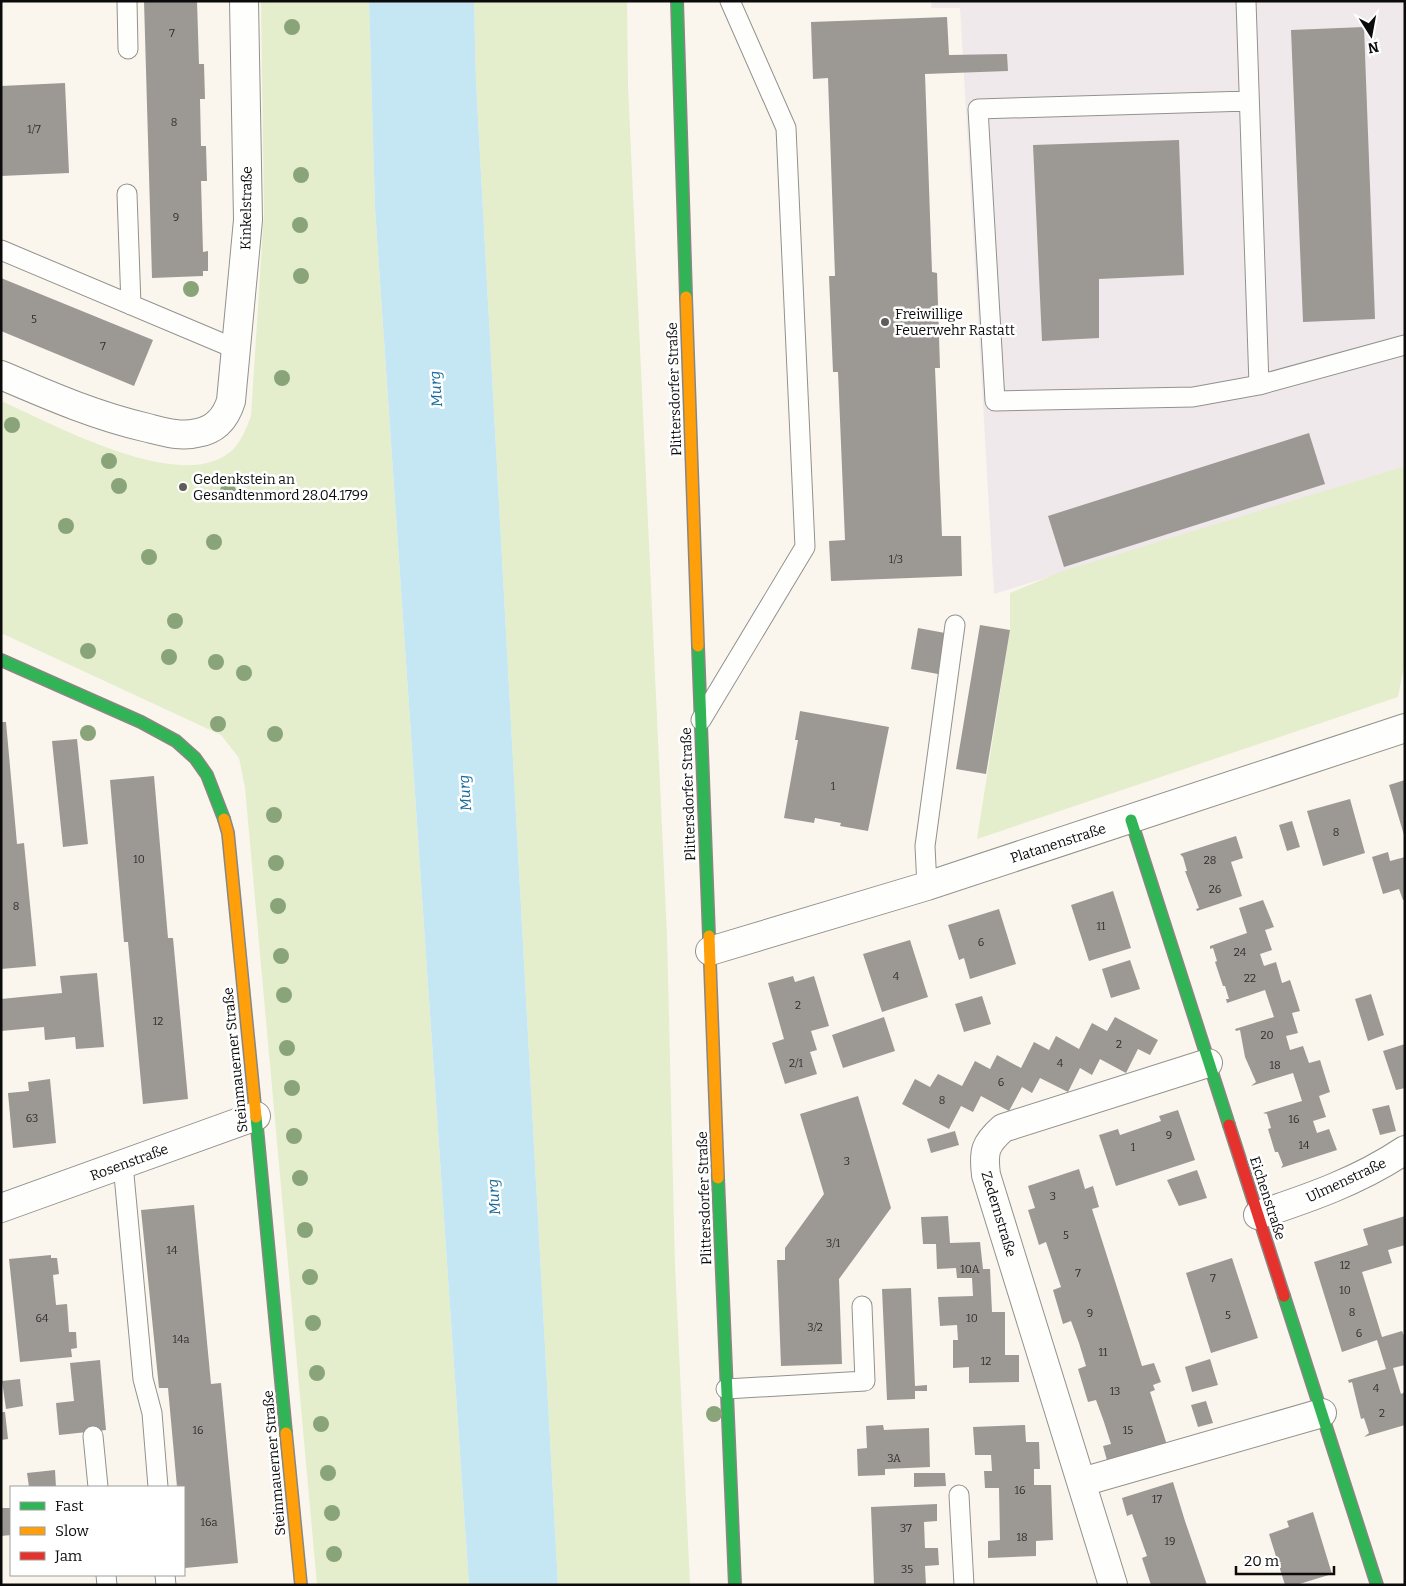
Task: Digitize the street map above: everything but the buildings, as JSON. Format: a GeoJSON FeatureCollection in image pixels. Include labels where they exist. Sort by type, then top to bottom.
{"type":"FeatureCollection","features":[{"type":"Feature","properties":{"kind":"street","name":"Kinkelstraße"},"geometry":{"type":"LineString","coordinates":[[1,375],[75,408],[118,421],[172,433],[192,434],[209,430],[220,422],[227,413],[232,401],[248,220],[244,1]]}},
{"type":"Feature","properties":{"kind":"street","name":"Plittersdorfer Straße"},"geometry":{"type":"LineString","coordinates":[[677,1],[700,721],[735,1585]]}},
{"type":"Feature","properties":{"kind":"street","name":"Steinmauerner Straße"},"geometry":{"type":"LineString","coordinates":[[1,660],[149,726],[173,739],[194,756],[212,781],[218,796],[228,833],[301,1585]]}},
{"type":"Feature","properties":{"kind":"street","name":"Platanenstraße"},"geometry":{"type":"LineString","coordinates":[[710,951],[927,886],[1405,728]]}},
{"type":"Feature","properties":{"kind":"street","name":"Eichenstraße"},"geometry":{"type":"LineString","coordinates":[[1130,820],[1377,1585]]}},
{"type":"Feature","properties":{"kind":"street","name":"Zedernstraße"},"geometry":{"type":"LineString","coordinates":[[1113,1585],[986,1175],[984,1157],[990,1140],[1003,1128],[1208,1063]]}},
{"type":"Feature","properties":{"kind":"street","name":"Rosenstraße"},"geometry":{"type":"LineString","coordinates":[[1,1208],[256,1116]]}},
{"type":"Feature","properties":{"kind":"street","name":"Ulmenstraße"},"geometry":{"type":"LineString","coordinates":[[1258,1215],[1328,1192],[1387,1162],[1405,1150]]}},
{"type":"Feature","properties":{"kind":"street"},"geometry":{"type":"LineString","coordinates":[[1082,1482],[1322,1413]]}},
{"type":"Feature","properties":{"kind":"lane"},"geometry":{"type":"LineString","coordinates":[[127,1],[128,49]]}},
{"type":"Feature","properties":{"kind":"lane"},"geometry":{"type":"LineString","coordinates":[[700,721],[805,547],[786,128],[730,1]]}},
{"type":"Feature","properties":{"kind":"lane"},"geometry":{"type":"LineString","coordinates":[[1246,1],[1259,385]]}},
{"type":"Feature","properties":{"kind":"lane"},"geometry":{"type":"LineString","coordinates":[[1249,101],[978,109],[994,401],[1193,397],[1259,385],[1405,345]]}},
{"type":"Feature","properties":{"kind":"lane"},"geometry":{"type":"LineString","coordinates":[[126,194],[131,305]]}},
{"type":"Feature","properties":{"kind":"lane"},"geometry":{"type":"LineString","coordinates":[[1,250],[236,349]]}},
{"type":"Feature","properties":{"kind":"lane"},"geometry":{"type":"LineString","coordinates":[[927,886],[925,846],[955,625]]}},
{"type":"Feature","properties":{"kind":"lane"},"geometry":{"type":"LineString","coordinates":[[123,1164],[143,1379],[152,1413],[158,1486]]}},
{"type":"Feature","properties":{"kind":"lane"},"geometry":{"type":"LineString","coordinates":[[726,1389],[865,1381],[862,1306]]}},
{"type":"Feature","properties":{"kind":"lane"},"geometry":{"type":"LineString","coordinates":[[93,1436],[98,1486]]}},
{"type":"Feature","properties":{"kind":"lane"},"geometry":{"type":"LineString","coordinates":[[959,1495],[964,1585]]}},
{"type":"Feature","properties":{"kind":"shaded area"},"geometry":{"type":"Polygon","coordinates":[[[932,1],[1405,1],[1405,466],[994,594],[960,8],[931,8],[932,1]]]}},
{"type":"Feature","properties":{"kind":"green space"},"geometry":{"type":"Polygon","coordinates":[[[261,1],[369,1],[375,208],[469,1585],[317,1585],[245,788],[239,758],[221,735],[1,633],[1,401],[52,425],[116,451],[149,460],[180,465],[208,463],[230,452],[240,440],[247,426],[251,416],[264,213],[261,1]]]}},
{"type":"Feature","properties":{"kind":"green space"},"geometry":{"type":"Polygon","coordinates":[[[474,1],[627,1],[628,86],[667,936],[675,1265],[690,1585],[558,1585],[476,82],[474,1]]]}},
{"type":"Feature","properties":{"kind":"green space"},"geometry":{"type":"Polygon","coordinates":[[[1405,466],[1405,661],[1398,697],[977,839],[1010,630],[1010,593],[1063,571],[1405,466]]]}},
{"type":"Feature","properties":{"kind":"water","name":"Murg"},"geometry":{"type":"Polygon","coordinates":[[[369,1],[474,1],[476,82],[558,1585],[469,1585],[375,208],[369,1]]]}},
{"type":"Feature","properties":{"kind":"traffic: fast"},"geometry":{"type":"LineString","coordinates":[[677,1],[686,297]]}},
{"type":"Feature","properties":{"kind":"traffic: fast"},"geometry":{"type":"LineString","coordinates":[[698,646],[709,936]]}},
{"type":"Feature","properties":{"kind":"traffic: fast"},"geometry":{"type":"LineString","coordinates":[[1,660],[141,722],[176,741],[195,758],[207,775],[224,819]]}},
{"type":"Feature","properties":{"kind":"traffic: fast"},"geometry":{"type":"LineString","coordinates":[[1131,820],[1229,1125]]}},
{"type":"Feature","properties":{"kind":"traffic: fast"},"geometry":{"type":"LineString","coordinates":[[256,1117],[286,1433]]}},
{"type":"Feature","properties":{"kind":"traffic: fast"},"geometry":{"type":"LineString","coordinates":[[718,1178],[735,1585]]}},
{"type":"Feature","properties":{"kind":"traffic: fast"},"geometry":{"type":"LineString","coordinates":[[1284,1296],[1377,1585]]}},
{"type":"Feature","properties":{"kind":"traffic: slow"},"geometry":{"type":"LineString","coordinates":[[686,297],[698,646]]}},
{"type":"Feature","properties":{"kind":"traffic: slow"},"geometry":{"type":"LineString","coordinates":[[224,819],[228,833],[256,1117]]}},
{"type":"Feature","properties":{"kind":"traffic: slow"},"geometry":{"type":"LineString","coordinates":[[709,936],[718,1178]]}},
{"type":"Feature","properties":{"kind":"traffic: slow"},"geometry":{"type":"LineString","coordinates":[[286,1433],[301,1585]]}},
{"type":"Feature","properties":{"kind":"traffic: jam"},"geometry":{"type":"LineString","coordinates":[[1229,1125],[1284,1296]]}},
{"type":"Feature","properties":{"kind":"place","name":"Freiwillige Feuerwehr Rastatt"},"geometry":{"type":"Point","coordinates":[885,322]}},
{"type":"Feature","properties":{"kind":"place","name":"Gedenkstein an Gesandtenmord 28.04.1799"},"geometry":{"type":"Point","coordinates":[183,487]}}]}
